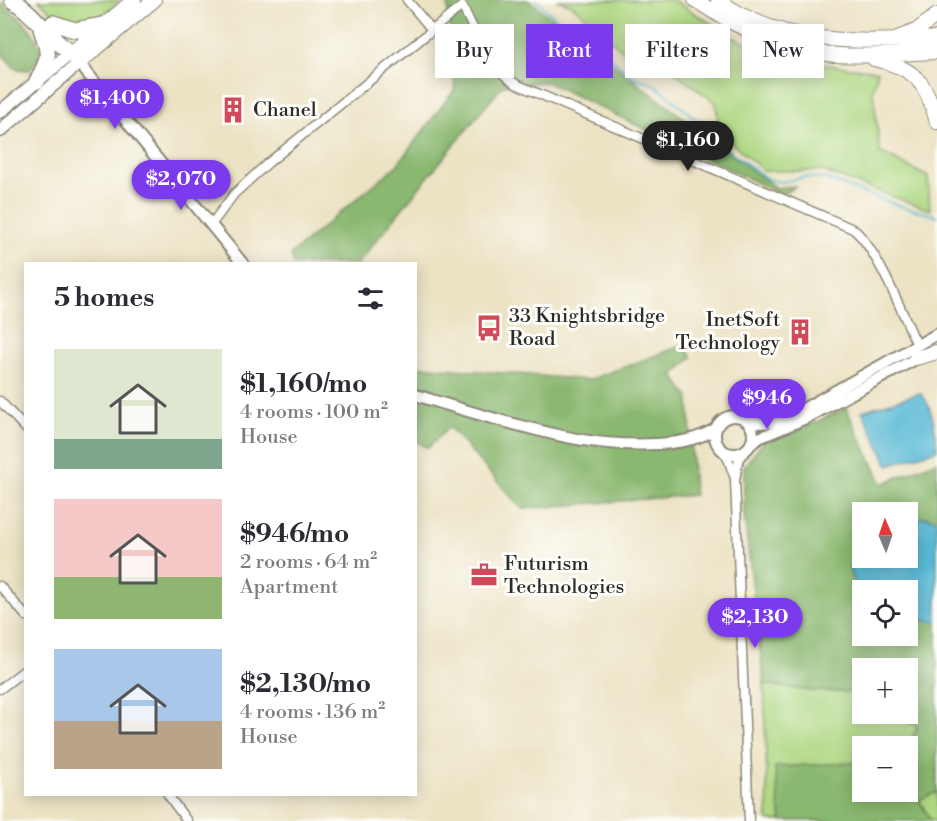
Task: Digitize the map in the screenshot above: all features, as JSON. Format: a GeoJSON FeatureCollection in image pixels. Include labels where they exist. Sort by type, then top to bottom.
{"type":"FeatureCollection","features":[{"type":"Feature","properties":{"kind":"highway"},"geometry":{"type":"LineString","coordinates":[[12,0],[46,22],[67,40],[75,58]]}},
{"type":"Feature","properties":{"kind":"highway"},"geometry":{"type":"LineString","coordinates":[[30,0],[46,22],[49,54],[47,63],[37,81]]}},
{"type":"Feature","properties":{"kind":"highway"},"geometry":{"type":"LineString","coordinates":[[75,58],[103,25],[134,0]]}},
{"type":"Feature","properties":{"kind":"highway"},"geometry":{"type":"LineString","coordinates":[[75,58],[154,0]]}},
{"type":"Feature","properties":{"kind":"highway"},"geometry":{"type":"LineString","coordinates":[[695,0],[745,30],[771,41],[828,54],[937,52]]}},
{"type":"Feature","properties":{"kind":"highway"},"geometry":{"type":"LineString","coordinates":[[718,0],[728,8],[760,23],[795,34],[829,40],[937,38]]}},
{"type":"Feature","properties":{"kind":"highway"},"geometry":{"type":"LineString","coordinates":[[892,40],[916,31],[937,15]]}},
{"type":"Feature","properties":{"kind":"highway"},"geometry":{"type":"LineString","coordinates":[[46,22],[75,30],[103,25]]}},
{"type":"Feature","properties":{"kind":"highway"},"geometry":{"type":"LineString","coordinates":[[858,54],[891,63],[910,73],[926,91],[937,121],[937,131]]}},
{"type":"Feature","properties":{"kind":"highway"},"geometry":{"type":"LineString","coordinates":[[917,352],[937,352]]}},
{"type":"Feature","properties":{"kind":"main road"},"geometry":{"type":"LineString","coordinates":[[0,112],[37,81],[75,58]]}},
{"type":"Feature","properties":{"kind":"main road"},"geometry":{"type":"LineString","coordinates":[[0,131],[75,58]]}},
{"type":"Feature","properties":{"kind":"street"},"geometry":{"type":"LineString","coordinates":[[407,0],[432,30]]}},
{"type":"Feature","properties":{"kind":"street"},"geometry":{"type":"LineString","coordinates":[[211,225],[234,194],[268,163],[462,6],[491,61],[504,77],[516,84],[860,234],[871,250],[917,352]]}},
{"type":"Feature","properties":{"kind":"street"},"geometry":{"type":"LineString","coordinates":[[75,58],[241,262]]}},
{"type":"Feature","properties":{"kind":"street"},"geometry":{"type":"LineString","coordinates":[[735,480],[740,459],[759,438],[806,418],[917,352],[937,334]]}},
{"type":"Feature","properties":{"kind":"street"},"geometry":{"type":"LineString","coordinates":[[749,821],[735,480],[729,459],[720,448],[714,435],[715,429],[727,417],[737,416],[760,424],[785,419],[917,352],[937,346]]}},
{"type":"Feature","properties":{"kind":"street"},"geometry":{"type":"LineString","coordinates":[[417,394],[438,403],[571,440],[599,444],[632,445],[699,441],[737,454],[749,447],[753,432],[748,421]]}},
{"type":"Feature","properties":{"kind":"street"},"geometry":{"type":"LineString","coordinates":[[0,401],[24,427]]}},
{"type":"Feature","properties":{"kind":"street"},"geometry":{"type":"LineString","coordinates":[[686,441],[715,429]]}},
{"type":"Feature","properties":{"kind":"street"},"geometry":{"type":"LineString","coordinates":[[0,586],[24,614]]}},
{"type":"Feature","properties":{"kind":"street"},"geometry":{"type":"LineString","coordinates":[[0,689],[24,671]]}},
{"type":"Feature","properties":{"kind":"street"},"geometry":{"type":"LineString","coordinates":[[169,796],[187,821]]}},
{"type":"Feature","properties":{"kind":"green space"},"geometry":{"type":"Polygon","coordinates":[[[39,0],[120,0],[94,22],[85,25],[56,17],[39,0]]]}},
{"type":"Feature","properties":{"kind":"green space"},"geometry":{"type":"Polygon","coordinates":[[[447,0],[528,0],[560,24],[526,24],[526,78],[613,78],[613,64],[625,74],[625,78],[631,78],[776,188],[796,186],[782,195],[547,82],[503,85],[359,262],[293,262],[291,254],[397,165],[455,89],[454,78],[514,78],[514,24],[449,24],[447,0]]]}},
{"type":"Feature","properties":{"kind":"green space"},"geometry":{"type":"Polygon","coordinates":[[[556,0],[674,0],[712,24],[625,24],[625,53],[613,42],[613,24],[593,24],[572,5],[556,0]]]}},
{"type":"Feature","properties":{"kind":"green space"},"geometry":{"type":"Polygon","coordinates":[[[0,2],[26,24],[39,45],[41,54],[30,70],[16,69],[0,52],[0,2]]]}},
{"type":"Feature","properties":{"kind":"green space"},"geometry":{"type":"Polygon","coordinates":[[[730,36],[742,41],[742,78],[824,78],[824,65],[878,71],[873,90],[880,152],[928,177],[930,210],[822,171],[764,171],[719,132],[716,103],[682,78],[730,78],[730,36]]]}},
{"type":"Feature","properties":{"kind":"green space"},"geometry":{"type":"Polygon","coordinates":[[[684,345],[692,357],[673,375],[689,398],[694,495],[522,509],[449,427],[428,448],[417,442],[417,366],[589,380],[684,345]]]}},
{"type":"Feature","properties":{"kind":"green space"},"geometry":{"type":"Polygon","coordinates":[[[846,408],[882,484],[937,461],[937,520],[918,518],[918,502],[852,502],[852,568],[856,568],[852,580],[852,646],[918,646],[918,619],[937,622],[937,792],[919,800],[931,821],[781,821],[775,767],[852,763],[852,802],[918,802],[918,736],[913,736],[918,727],[913,724],[918,724],[918,658],[852,658],[852,693],[813,691],[764,684],[744,514],[744,466],[765,440],[793,433],[846,408]]]}},
{"type":"Feature","properties":{"kind":"green space"},"geometry":{"type":"Polygon","coordinates":[[[764,684],[813,691],[852,692],[852,724],[913,724],[918,727],[913,736],[852,736],[852,763],[775,767],[781,821],[768,821],[764,684]]]}},
{"type":"Feature","properties":{"kind":"green space"},"geometry":{"type":"Polygon","coordinates":[[[937,792],[937,821],[931,821],[919,799],[937,792]]]}},
{"type":"Feature","properties":{"kind":"water"},"geometry":{"type":"Polygon","coordinates":[[[920,393],[931,411],[937,450],[888,465],[862,411],[920,393]]]}},
{"type":"Feature","properties":{"kind":"water"},"geometry":{"type":"Polygon","coordinates":[[[918,518],[937,520],[937,622],[918,619],[918,580],[853,580],[849,568],[852,562],[852,568],[918,568],[918,518]]]}},
{"type":"Feature","properties":{"kind":"waterway"},"geometry":{"type":"LineString","coordinates":[[535,0],[567,27],[571,38],[581,46],[601,50],[634,77],[654,84],[714,134],[726,148],[769,180],[783,182],[803,177],[826,179],[903,207],[937,216]]}},
{"type":"Feature","properties":{"kind":"place","name":"Chanel"},"geometry":{"type":"Point","coordinates":[233,110]}},
{"type":"Feature","properties":{"kind":"place","name":"33 Knightsbridge Road"},"geometry":{"type":"Point","coordinates":[489,328]}},
{"type":"Feature","properties":{"kind":"place","name":"InetSoft Technology"},"geometry":{"type":"Point","coordinates":[800,332]}},
{"type":"Feature","properties":{"kind":"place","name":"Futurism Technologies"},"geometry":{"type":"Point","coordinates":[484,575]}}]}
